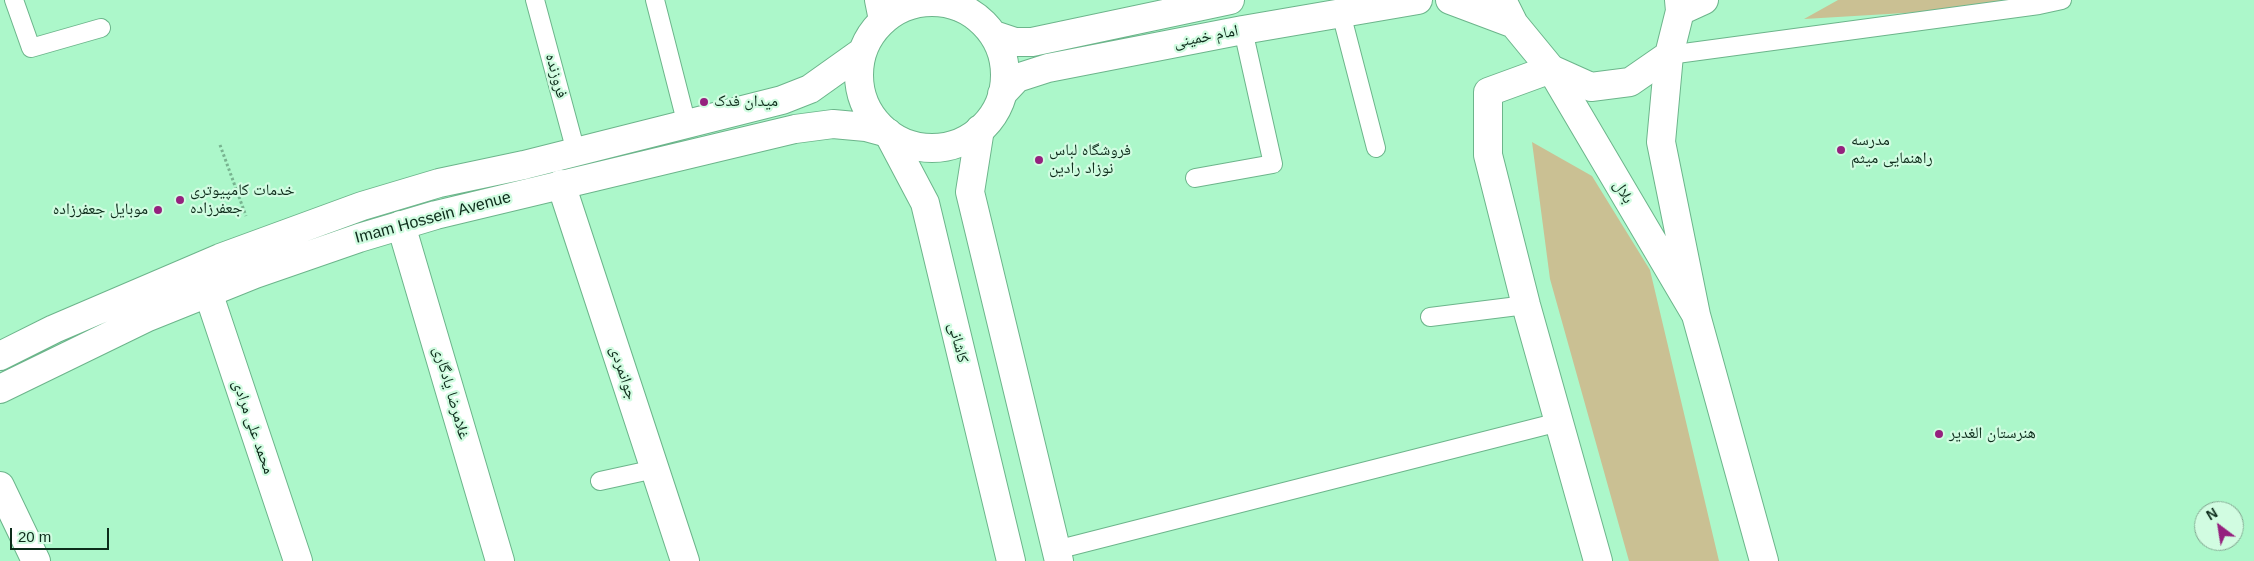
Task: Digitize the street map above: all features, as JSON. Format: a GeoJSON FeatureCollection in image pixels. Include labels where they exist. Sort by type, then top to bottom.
{"type":"FeatureCollection","features":[{"type":"Feature","properties":{"kind":"street","name":"امام خمینی"},"geometry":{"type":"LineString","coordinates":[[994,36],[1015,42],[1032,42],[1230,0]]}},
{"type":"Feature","properties":{"kind":"street","name":"امام خمینی"},"geometry":{"type":"LineString","coordinates":[[1002,94],[1017,78],[1048,68],[1243,30],[1418,0]]}},
{"type":"Feature","properties":{"kind":"street"},"geometry":{"type":"LineString","coordinates":[[1450,0],[1514,24]]}},
{"type":"Feature","properties":{"kind":"street","name":"بلال"},"geometry":{"type":"LineString","coordinates":[[1502,0],[1514,24],[1551,69],[1696,316]]}},
{"type":"Feature","properties":{"kind":"street"},"geometry":{"type":"LineString","coordinates":[[933,2],[959,4],[979,19],[994,36],[1002,54],[1005,74],[1002,94],[994,113],[980,129],[964,140],[944,146],[922,147],[901,141],[888,133],[869,113],[861,93],[858,71],[862,52],[881,10],[907,4],[933,2]]}},
{"type":"Feature","properties":{"kind":"street","name":"بلال"},"geometry":{"type":"LineString","coordinates":[[1688,4],[1669,54],[1661,142],[1696,316],[1764,561]]}},
{"type":"Feature","properties":{"kind":"street","name":"Imam Hossein Avenue"},"geometry":{"type":"LineString","coordinates":[[0,356],[63,325],[220,258],[362,206],[439,183],[576,152],[782,100],[810,89],[862,52]]}},
{"type":"Feature","properties":{"kind":"street"},"geometry":{"type":"LineString","coordinates":[[1598,561],[1526,305],[1488,155],[1488,92],[1551,69],[1591,87],[1630,82],[1669,54]]}},
{"type":"Feature","properties":{"kind":"street","name":"Imam Hossein Avenue"},"geometry":{"type":"LineString","coordinates":[[0,389],[148,317],[208,292],[359,238],[402,225],[561,184],[795,129],[833,124],[866,127],[888,133]]}},
{"type":"Feature","properties":{"kind":"street"},"geometry":{"type":"LineString","coordinates":[[980,129],[970,192],[1057,556]]}},
{"type":"Feature","properties":{"kind":"street","name":"کاشانی"},"geometry":{"type":"LineString","coordinates":[[888,133],[925,203],[1011,561]]}},
{"type":"Feature","properties":{"kind":"street","name":"جوانمردی"},"geometry":{"type":"LineString","coordinates":[[561,184],[685,561]]}},
{"type":"Feature","properties":{"kind":"street","name":"غلامرضا یادگاری"},"geometry":{"type":"LineString","coordinates":[[402,225],[500,561]]}},
{"type":"Feature","properties":{"kind":"street","name":"محمد علی مرادی"},"geometry":{"type":"LineString","coordinates":[[208,292],[298,561]]}},
{"type":"Feature","properties":{"kind":"street"},"geometry":{"type":"LineString","coordinates":[[0,486],[36,561]]}},
{"type":"Feature","properties":{"kind":"lane"},"geometry":{"type":"LineString","coordinates":[[14,0],[31,48],[101,28]]}},
{"type":"Feature","properties":{"kind":"lane","name":"فروزنده"},"geometry":{"type":"LineString","coordinates":[[535,0],[576,152]]}},
{"type":"Feature","properties":{"kind":"lane"},"geometry":{"type":"LineString","coordinates":[[655,0],[687,125]]}},
{"type":"Feature","properties":{"kind":"lane"},"geometry":{"type":"LineString","coordinates":[[1669,54],[2062,0]]}},
{"type":"Feature","properties":{"kind":"lane"},"geometry":{"type":"LineString","coordinates":[[1341,13],[1376,148]]}},
{"type":"Feature","properties":{"kind":"lane"},"geometry":{"type":"LineString","coordinates":[[1194,178],[1273,164],[1243,30]]}},
{"type":"Feature","properties":{"kind":"lane"},"geometry":{"type":"LineString","coordinates":[[1430,317],[1526,305]]}},
{"type":"Feature","properties":{"kind":"lane"},"geometry":{"type":"LineString","coordinates":[[1057,556],[1559,422]]}},
{"type":"Feature","properties":{"kind":"lane"},"geometry":{"type":"LineString","coordinates":[[600,481],[655,469]]}},
{"type":"Feature","properties":{"kind":"path"},"geometry":{"type":"LineString","coordinates":[[220,146],[257,244]]}},
{"type":"Feature","properties":{"kind":"shaded area"},"geometry":{"type":"Polygon","coordinates":[[[1838,0],[2062,0],[2039,5],[1804,19],[1838,0]]]}},
{"type":"Feature","properties":{"kind":"shaded area"},"geometry":{"type":"Polygon","coordinates":[[[1532,142],[1592,176],[1650,270],[1719,561],[1629,561],[1550,279],[1532,142]]]}},
{"type":"Feature","properties":{"kind":"place","name":"میدان فدک"},"geometry":{"type":"Point","coordinates":[704,102]}},
{"type":"Feature","properties":{"kind":"place","name":"مدرسه راهنمایی میثم"},"geometry":{"type":"Point","coordinates":[1841,150]}},
{"type":"Feature","properties":{"kind":"place","name":"فروشگاه لباس نوزاد رادین"},"geometry":{"type":"Point","coordinates":[1039,160]}},
{"type":"Feature","properties":{"kind":"place","name":"خدمات کامپیوتری جعفرزاده"},"geometry":{"type":"Point","coordinates":[180,200]}},
{"type":"Feature","properties":{"kind":"place","name":"موبایل جعفرزاده"},"geometry":{"type":"Point","coordinates":[158,210]}},
{"type":"Feature","properties":{"kind":"place","name":"هنرستان الغدیر"},"geometry":{"type":"Point","coordinates":[1939,434]}}]}
